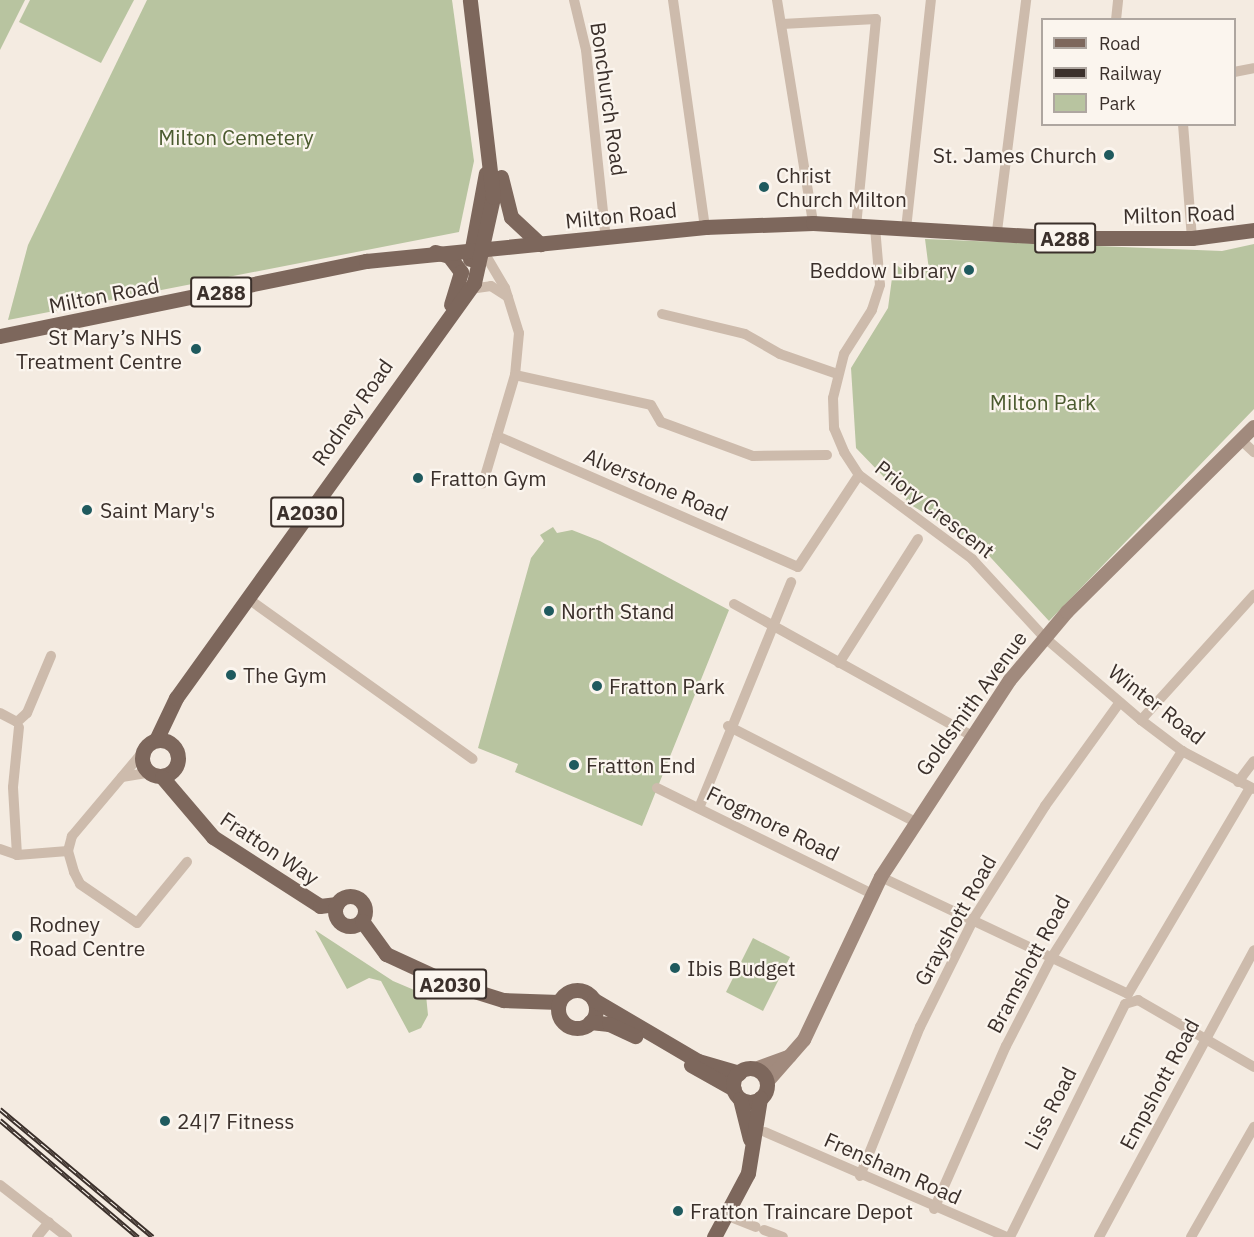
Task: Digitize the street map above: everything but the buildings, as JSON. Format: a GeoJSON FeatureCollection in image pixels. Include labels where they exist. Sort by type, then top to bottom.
{"type":"FeatureCollection","features":[{"type":"Feature","properties":{"kind":"main road","name":"A2030"},"geometry":{"type":"LineString","coordinates":[[470,0],[489,137],[476,249]]}},
{"type":"Feature","properties":{"kind":"main road"},"geometry":{"type":"LineString","coordinates":[[489,137],[511,218],[540,244]]}},
{"type":"Feature","properties":{"kind":"main road","name":"Milton Road"},"geometry":{"type":"LineString","coordinates":[[0,336],[366,261],[435,252],[606,240],[705,227],[813,224],[997,231],[1063,238],[1192,238],[1254,230]]}},
{"type":"Feature","properties":{"kind":"main road","name":"Rodney Road"},"geometry":{"type":"LineString","coordinates":[[156,740],[168,710],[447,316],[470,289],[476,249]]}},
{"type":"Feature","properties":{"kind":"main road","name":"Rodney Road"},"geometry":{"type":"LineString","coordinates":[[447,316],[476,249]]}},
{"type":"Feature","properties":{"kind":"main road","name":"Rodney Road"},"geometry":{"type":"LineString","coordinates":[[435,252],[449,256],[462,272],[447,316]]}},
{"type":"Feature","properties":{"kind":"main road","name":"Goldsmith Avenue"},"geometry":{"type":"LineString","coordinates":[[767,1082],[804,1040],[881,877],[970,735],[1044,637],[1254,427]]}},
{"type":"Feature","properties":{"kind":"main road"},"geometry":{"type":"LineString","coordinates":[[168,710],[171,744],[188,810]]}},
{"type":"Feature","properties":{"kind":"main road","name":"A2030"},"geometry":{"type":"LineString","coordinates":[[155,775],[142,753],[156,740]]}},
{"type":"Feature","properties":{"kind":"main road"},"geometry":{"type":"LineString","coordinates":[[156,740],[171,744]]}},
{"type":"Feature","properties":{"kind":"main road"},"geometry":{"type":"LineString","coordinates":[[155,775],[178,764]]}},
{"type":"Feature","properties":{"kind":"main road","name":"Fratton Way"},"geometry":{"type":"LineString","coordinates":[[155,775],[213,837],[313,902],[337,904],[349,896],[359,899],[366,912],[362,921],[353,926],[340,922],[337,904]]}},
{"type":"Feature","properties":{"kind":"main road","name":"Fratton Way"},"geometry":{"type":"LineString","coordinates":[[362,921],[386,954],[448,983],[503,1000],[559,1002],[574,990],[698,1060],[739,1073]]}},
{"type":"Feature","properties":{"kind":"main road"},"geometry":{"type":"LineString","coordinates":[[590,1022],[594,1000]]}},
{"type":"Feature","properties":{"kind":"main road"},"geometry":{"type":"LineString","coordinates":[[559,1002],[565,1023],[576,1027],[590,1022],[609,1024],[737,1094],[760,1098]]}},
{"type":"Feature","properties":{"kind":"main road"},"geometry":{"type":"LineString","coordinates":[[750,1142],[737,1094],[739,1073],[792,1055]]}},
{"type":"Feature","properties":{"kind":"main road"},"geometry":{"type":"LineString","coordinates":[[714,1237],[748,1173],[750,1142],[760,1098],[767,1082],[755,1069]]}},
{"type":"Feature","properties":{"kind":"street","name":"Bonchurch Road"},"geometry":{"type":"LineString","coordinates":[[574,0],[586,50],[606,240]]}},
{"type":"Feature","properties":{"kind":"street"},"geometry":{"type":"LineString","coordinates":[[673,0],[705,227]]}},
{"type":"Feature","properties":{"kind":"street"},"geometry":{"type":"LineString","coordinates":[[777,0],[813,224]]}},
{"type":"Feature","properties":{"kind":"street"},"geometry":{"type":"LineString","coordinates":[[906,228],[931,0]]}},
{"type":"Feature","properties":{"kind":"street"},"geometry":{"type":"LineString","coordinates":[[997,231],[1026,0]]}},
{"type":"Feature","properties":{"kind":"street"},"geometry":{"type":"LineString","coordinates":[[1116,18],[1118,0]]}},
{"type":"Feature","properties":{"kind":"street"},"geometry":{"type":"LineString","coordinates":[[782,24],[876,19],[856,226]]}},
{"type":"Feature","properties":{"kind":"street"},"geometry":{"type":"LineString","coordinates":[[1236,72],[1254,68]]}},
{"type":"Feature","properties":{"kind":"street"},"geometry":{"type":"LineString","coordinates":[[1183,126],[1192,238]]}},
{"type":"Feature","properties":{"kind":"street","name":"Priory Crescent"},"geometry":{"type":"LineString","coordinates":[[875,227],[880,285],[872,310],[837,374],[834,429],[860,475],[972,559],[1044,637]]}},
{"type":"Feature","properties":{"kind":"street"},"geometry":{"type":"LineString","coordinates":[[476,249],[509,298],[519,333],[515,375],[483,483]]}},
{"type":"Feature","properties":{"kind":"street"},"geometry":{"type":"LineString","coordinates":[[470,289],[491,286],[509,298]]}},
{"type":"Feature","properties":{"kind":"street"},"geometry":{"type":"LineString","coordinates":[[662,314],[745,334],[837,374]]}},
{"type":"Feature","properties":{"kind":"street"},"geometry":{"type":"LineString","coordinates":[[515,375],[651,405],[661,422],[753,456],[828,455]]}},
{"type":"Feature","properties":{"kind":"street","name":"Alverstone Road"},"geometry":{"type":"LineString","coordinates":[[497,436],[798,567],[860,475]]}},
{"type":"Feature","properties":{"kind":"street"},"geometry":{"type":"LineString","coordinates":[[1241,440],[1254,452]]}},
{"type":"Feature","properties":{"kind":"street"},"geometry":{"type":"LineString","coordinates":[[839,663],[918,539]]}},
{"type":"Feature","properties":{"kind":"street"},"geometry":{"type":"LineString","coordinates":[[699,808],[728,726],[790,582]]}},
{"type":"Feature","properties":{"kind":"street"},"geometry":{"type":"LineString","coordinates":[[1141,720],[1254,595]]}},
{"type":"Feature","properties":{"kind":"street"},"geometry":{"type":"LineString","coordinates":[[247,598],[426,728],[473,759]]}},
{"type":"Feature","properties":{"kind":"street"},"geometry":{"type":"LineString","coordinates":[[734,604],[970,735]]}},
{"type":"Feature","properties":{"kind":"street","name":"Winter Road"},"geometry":{"type":"LineString","coordinates":[[1044,637],[1141,720],[1182,751],[1252,789]]}},
{"type":"Feature","properties":{"kind":"street"},"geometry":{"type":"LineString","coordinates":[[17,855],[13,787],[18,724],[27,713],[51,656]]}},
{"type":"Feature","properties":{"kind":"street","name":"Grayshott Road"},"geometry":{"type":"LineString","coordinates":[[860,1176],[920,1027],[974,918],[1045,806],[1120,702]]}},
{"type":"Feature","properties":{"kind":"street"},"geometry":{"type":"LineString","coordinates":[[0,713],[18,724]]}},
{"type":"Feature","properties":{"kind":"street"},"geometry":{"type":"LineString","coordinates":[[728,726],[914,821]]}},
{"type":"Feature","properties":{"kind":"street","name":"Bramshott Road"},"geometry":{"type":"LineString","coordinates":[[934,1209],[1006,1046],[1052,957],[1182,751]]}},
{"type":"Feature","properties":{"kind":"street"},"geometry":{"type":"LineString","coordinates":[[142,753],[72,836],[68,851],[80,884],[137,924],[187,862]]}},
{"type":"Feature","properties":{"kind":"street"},"geometry":{"type":"LineString","coordinates":[[1238,782],[1254,761]]}},
{"type":"Feature","properties":{"kind":"street"},"geometry":{"type":"LineString","coordinates":[[122,777],[155,775]]}},
{"type":"Feature","properties":{"kind":"street","name":"Frogmore Road"},"geometry":{"type":"LineString","coordinates":[[657,788],[872,894]]}},
{"type":"Feature","properties":{"kind":"street","name":"Liss Road"},"geometry":{"type":"LineString","coordinates":[[1008,1237],[1071,1109],[1130,997],[1252,789]]}},
{"type":"Feature","properties":{"kind":"street"},"geometry":{"type":"LineString","coordinates":[[0,849],[17,855],[68,851]]}},
{"type":"Feature","properties":{"kind":"street"},"geometry":{"type":"LineString","coordinates":[[881,877],[974,918],[1052,957],[1130,997],[1254,1068]]}},
{"type":"Feature","properties":{"kind":"street","name":"Empshott Road"},"geometry":{"type":"LineString","coordinates":[[1099,1237],[1254,950]]}},
{"type":"Feature","properties":{"kind":"street"},"geometry":{"type":"LineString","coordinates":[[1191,1237],[1254,1127]]}},
{"type":"Feature","properties":{"kind":"street","name":"Frensham Road"},"geometry":{"type":"LineString","coordinates":[[765,1132],[934,1209],[1008,1237]]}},
{"type":"Feature","properties":{"kind":"street"},"geometry":{"type":"LineString","coordinates":[[0,1185],[67,1237]]}},
{"type":"Feature","properties":{"kind":"street"},"geometry":{"type":"LineString","coordinates":[[726,1215],[783,1237]]}},
{"type":"Feature","properties":{"kind":"street"},"geometry":{"type":"LineString","coordinates":[[37,1237],[49,1222]]}},
{"type":"Feature","properties":{"kind":"green space"},"geometry":{"type":"Polygon","coordinates":[[[0,0],[25,0],[0,50],[0,0]]]}},
{"type":"Feature","properties":{"kind":"green space"},"geometry":{"type":"Polygon","coordinates":[[[30,0],[134,0],[101,63],[19,22],[30,0]]]}},
{"type":"Feature","properties":{"kind":"green space","name":"Milton Cemetery"},"geometry":{"type":"Polygon","coordinates":[[[147,0],[452,0],[474,161],[459,232],[8,320],[28,245],[147,0]]]}},
{"type":"Feature","properties":{"kind":"green space","name":"Milton Park"},"geometry":{"type":"Polygon","coordinates":[[[925,239],[1222,251],[1254,244],[1254,409],[1049,621],[981,547],[911,505],[856,448],[851,368],[888,308],[894,263],[903,270],[929,270],[925,239]]]}},
{"type":"Feature","properties":{"kind":"green space","name":"Fratton Park"},"geometry":{"type":"Polygon","coordinates":[[[553,527],[557,533],[572,530],[600,541],[729,610],[642,826],[515,772],[518,764],[478,748],[531,558],[544,541],[540,535],[553,527]]]}},
{"type":"Feature","properties":{"kind":"green space"},"geometry":{"type":"Polygon","coordinates":[[[315,930],[393,981],[426,995],[428,1015],[421,1028],[409,1033],[381,981],[369,978],[347,989],[315,930]]]}},
{"type":"Feature","properties":{"kind":"green space"},"geometry":{"type":"Polygon","coordinates":[[[753,938],[790,957],[763,1011],[726,992],[753,938]]]}},
{"type":"Feature","properties":{"kind":"railway"},"geometry":{"type":"LineString","coordinates":[[0,1109],[153,1237]]}},
{"type":"Feature","properties":{"kind":"railway"},"geometry":{"type":"LineString","coordinates":[[0,1120],[138,1237]]}},
{"type":"Feature","properties":{"kind":"place","name":"St. James Church"},"geometry":{"type":"Point","coordinates":[1109,155]}},
{"type":"Feature","properties":{"kind":"place","name":"Christ Church Milton"},"geometry":{"type":"Point","coordinates":[764,187]}},
{"type":"Feature","properties":{"kind":"place","name":"Beddow Library"},"geometry":{"type":"Point","coordinates":[969,270]}},
{"type":"Feature","properties":{"kind":"place","name":"St Mary’s NHS Treatment Centre"},"geometry":{"type":"Point","coordinates":[196,349]}},
{"type":"Feature","properties":{"kind":"place","name":"Fratton Gym"},"geometry":{"type":"Point","coordinates":[418,478]}},
{"type":"Feature","properties":{"kind":"place","name":"Saint Mary's"},"geometry":{"type":"Point","coordinates":[87,510]}},
{"type":"Feature","properties":{"kind":"place","name":"North Stand"},"geometry":{"type":"Point","coordinates":[549,611]}},
{"type":"Feature","properties":{"kind":"place","name":"The Gym"},"geometry":{"type":"Point","coordinates":[231,675]}},
{"type":"Feature","properties":{"kind":"place","name":"Fratton Park"},"geometry":{"type":"Point","coordinates":[597,686]}},
{"type":"Feature","properties":{"kind":"place","name":"Fratton End"},"geometry":{"type":"Point","coordinates":[574,765]}},
{"type":"Feature","properties":{"kind":"place","name":"Rodney Road Centre"},"geometry":{"type":"Point","coordinates":[17,936]}},
{"type":"Feature","properties":{"kind":"place","name":"Ibis Budget"},"geometry":{"type":"Point","coordinates":[675,968]}},
{"type":"Feature","properties":{"kind":"place","name":"24|7 Fitness"},"geometry":{"type":"Point","coordinates":[165,1121]}},
{"type":"Feature","properties":{"kind":"place","name":"Fratton Traincare Depot"},"geometry":{"type":"Point","coordinates":[678,1211]}}]}
